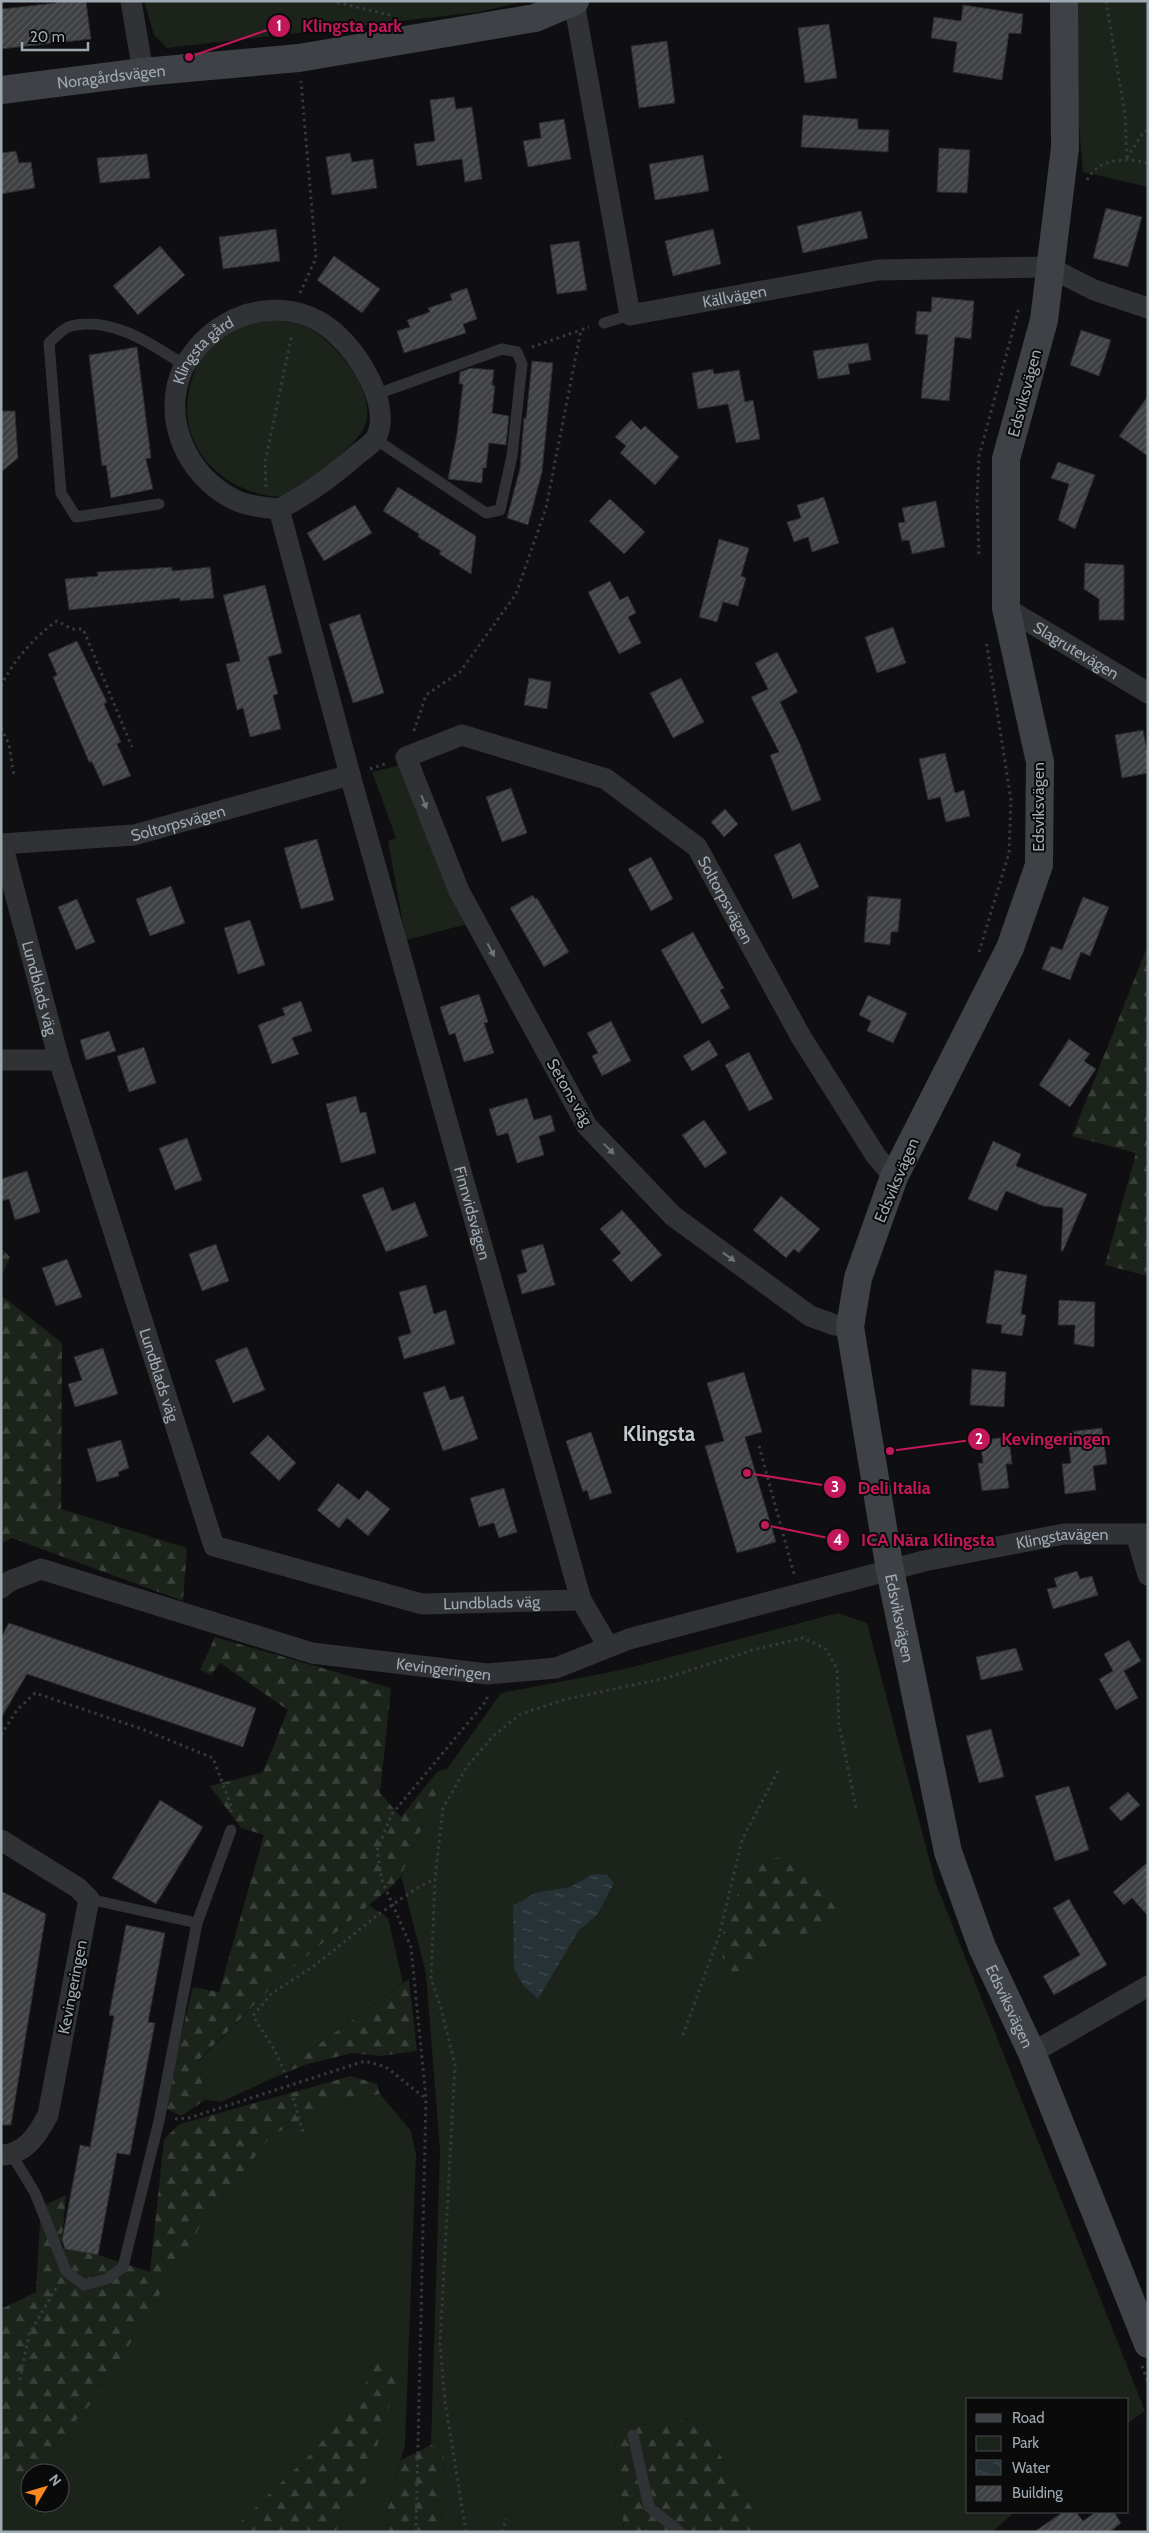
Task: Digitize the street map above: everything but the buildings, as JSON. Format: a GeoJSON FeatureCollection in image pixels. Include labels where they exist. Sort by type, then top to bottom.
{"type":"FeatureCollection","features":[{"type":"Feature","properties":{"kind":"street"},"geometry":{"type":"LineString","coordinates":[[131,1],[143,72]]}},
{"type":"Feature","properties":{"kind":"street"},"geometry":{"type":"LineString","coordinates":[[574,1],[630,315]]}},
{"type":"Feature","properties":{"kind":"street","name":"Noragårdsvägen"},"geometry":{"type":"LineString","coordinates":[[1,90],[143,72],[299,58],[535,18],[574,1]]}},
{"type":"Feature","properties":{"kind":"street","name":"Edsviksvägen"},"geometry":{"type":"LineString","coordinates":[[1064,1],[1065,148],[1044,320],[1006,459],[1006,608],[1040,762],[1039,864],[1010,948],[894,1177],[858,1278],[850,1327],[890,1570],[948,1852],[982,1946],[1032,2054],[1146,2331]]}},
{"type":"Feature","properties":{"kind":"street","name":"Källvägen"},"geometry":{"type":"LineString","coordinates":[[630,315],[878,270],[1049,267],[1094,290],[1148,308]]}},
{"type":"Feature","properties":{"kind":"street","name":"Klingsta gård"},"geometry":{"type":"LineString","coordinates":[[279,509],[262,508],[236,500],[214,487],[197,471],[184,451],[177,426],[178,383],[184,365],[210,335],[237,318],[263,310],[297,311],[316,319],[344,341],[377,394],[382,415],[375,439]]}},
{"type":"Feature","properties":{"kind":"street"},"geometry":{"type":"LineString","coordinates":[[350,775],[279,509],[313,491],[375,439]]}},
{"type":"Feature","properties":{"kind":"street","name":"Slagrutevägen"},"geometry":{"type":"LineString","coordinates":[[1006,608],[1148,693]]}},
{"type":"Feature","properties":{"kind":"street","name":"Soltorpsvägen"},"geometry":{"type":"LineString","coordinates":[[406,757],[462,735],[606,779],[697,847],[801,1037],[876,1156],[894,1177]]}},
{"type":"Feature","properties":{"kind":"street","name":"Setons väg"},"geometry":{"type":"LineString","coordinates":[[406,757],[459,891],[587,1126],[673,1216],[810,1316],[835,1325],[850,1327]]}},
{"type":"Feature","properties":{"kind":"street","name":"Soltorpsvägen"},"geometry":{"type":"LineString","coordinates":[[2,844],[134,835],[350,775]]}},
{"type":"Feature","properties":{"kind":"street","name":"Finnvidsvägen"},"geometry":{"type":"LineString","coordinates":[[350,775],[581,1600],[608,1646]]}},
{"type":"Feature","properties":{"kind":"street","name":"Lundblads väg"},"geometry":{"type":"LineString","coordinates":[[2,844],[59,1060],[214,1546],[422,1604],[581,1600]]}},
{"type":"Feature","properties":{"kind":"street"},"geometry":{"type":"LineString","coordinates":[[1,1060],[59,1060]]}},
{"type":"Feature","properties":{"kind":"street","name":"Klingstavägen"},"geometry":{"type":"LineString","coordinates":[[890,1570],[924,1561],[1064,1534],[1142,1534]]}},
{"type":"Feature","properties":{"kind":"street"},"geometry":{"type":"LineString","coordinates":[[1142,1534],[1148,1575]]}},
{"type":"Feature","properties":{"kind":"street","name":"Kevingeringen"},"geometry":{"type":"LineString","coordinates":[[1,1588],[10,1581],[41,1569],[312,1653],[487,1674],[556,1668],[608,1646],[890,1570]]}},
{"type":"Feature","properties":{"kind":"street"},"geometry":{"type":"LineString","coordinates":[[1,1840],[78,1888],[89,1899]]}},
{"type":"Feature","properties":{"kind":"street","name":"Kevingeringen"},"geometry":{"type":"LineString","coordinates":[[6,2155],[36,2138],[48,2115],[89,1899]]}},
{"type":"Feature","properties":{"kind":"street"},"geometry":{"type":"LineString","coordinates":[[1032,2054],[1148,1986]]}},
{"type":"Feature","properties":{"kind":"lane"},"geometry":{"type":"LineString","coordinates":[[604,323],[630,315]]}},
{"type":"Feature","properties":{"kind":"lane"},"geometry":{"type":"LineString","coordinates":[[159,504],[76,517],[61,493],[49,342],[70,326],[102,325],[120,330],[159,348],[184,365]]}},
{"type":"Feature","properties":{"kind":"lane"},"geometry":{"type":"LineString","coordinates":[[375,439],[486,513],[500,510],[512,456],[522,364],[517,352],[502,349],[377,394]]}},
{"type":"Feature","properties":{"kind":"lane"},"geometry":{"type":"LineString","coordinates":[[6,2155],[35,2194],[66,2271],[84,2285],[107,2279],[123,2267],[159,2121],[197,1923],[231,1830]]}},
{"type":"Feature","properties":{"kind":"lane"},"geometry":{"type":"LineString","coordinates":[[89,1899],[197,1923]]}},
{"type":"Feature","properties":{"kind":"lane"},"geometry":{"type":"LineString","coordinates":[[633,2435],[649,2507],[680,2532]]}},
{"type":"Feature","properties":{"kind":"path"},"geometry":{"type":"LineString","coordinates":[[1106,1],[1124,115],[1127,158]]}},
{"type":"Feature","properties":{"kind":"path"},"geometry":{"type":"LineString","coordinates":[[279,509],[267,495],[266,463],[302,286],[316,258],[299,58]]}},
{"type":"Feature","properties":{"kind":"path"},"geometry":{"type":"LineString","coordinates":[[1127,158],[1143,134],[1148,130]]}},
{"type":"Feature","properties":{"kind":"path"},"geometry":{"type":"LineString","coordinates":[[1085,186],[1087,177],[1102,164],[1127,158],[1148,163]]}},
{"type":"Feature","properties":{"kind":"path"},"geometry":{"type":"LineString","coordinates":[[517,352],[604,323]]}},
{"type":"Feature","properties":{"kind":"path"},"geometry":{"type":"LineString","coordinates":[[350,775],[406,757],[426,695],[460,672],[516,594],[546,508],[581,330]]}},
{"type":"Feature","properties":{"kind":"path"},"geometry":{"type":"LineString","coordinates":[[1,686],[31,644],[52,624],[57,621],[72,629],[83,629],[132,747]]}},
{"type":"Feature","properties":{"kind":"path"},"geometry":{"type":"LineString","coordinates":[[1,728],[9,744],[14,776]]}},
{"type":"Feature","properties":{"kind":"path"},"geometry":{"type":"LineString","coordinates":[[760,1446],[800,1594]]}},
{"type":"Feature","properties":{"kind":"path"},"geometry":{"type":"LineString","coordinates":[[466,2532],[445,2402],[440,2343],[455,2065],[440,2005],[431,1979],[435,1879],[443,1808],[466,1768],[494,1735],[521,1714],[567,1699],[666,1678],[753,1650],[803,1638],[826,1649],[838,1669],[839,1724],[856,1808]]}},
{"type":"Feature","properties":{"kind":"path"},"geometry":{"type":"LineString","coordinates":[[416,2532],[426,2098],[411,1947],[382,1880],[377,1850],[392,1814],[487,1700],[487,1674]]}},
{"type":"Feature","properties":{"kind":"path"},"geometry":{"type":"LineString","coordinates":[[1,1735],[18,1710],[35,1693],[142,1728],[213,1758],[231,1806],[231,1830]]}},
{"type":"Feature","properties":{"kind":"path"},"geometry":{"type":"LineString","coordinates":[[683,2035],[719,1936],[742,1840],[779,1769]]}},
{"type":"Feature","properties":{"kind":"path"},"geometry":{"type":"LineString","coordinates":[[287,2078],[276,2051],[253,2016],[271,1994],[314,1966],[379,1914],[416,1888],[435,1879]]}},
{"type":"Feature","properties":{"kind":"path"},"geometry":{"type":"LineString","coordinates":[[159,2121],[189,2118],[365,2061],[386,2067],[426,2098]]}},
{"type":"Feature","properties":{"kind":"path"},"geometry":{"type":"LineString","coordinates":[[292,2098],[303,2132]]}},
{"type":"Feature","properties":{"kind":"path"},"geometry":{"type":"LineString","coordinates":[[20,2380],[29,2334],[48,2302]]}},
{"type":"Feature","properties":{"kind":"path"},"geometry":{"type":"LineString","coordinates":[[502,2532],[506,2519]]}},
{"type":"Feature","properties":{"kind":"green space"},"geometry":{"type":"Polygon","coordinates":[[[144,1],[526,1],[479,12],[167,48],[154,35],[144,1]]]}},
{"type":"Feature","properties":{"kind":"green space"},"geometry":{"type":"Polygon","coordinates":[[[1068,1],[1148,1],[1148,187],[1083,172],[1068,1]]]}},
{"type":"Feature","properties":{"kind":"green space"},"geometry":{"type":"Polygon","coordinates":[[[258,320],[277,320],[295,323],[318,334],[343,358],[354,373],[367,404],[367,420],[361,433],[355,440],[312,479],[282,496],[258,494],[229,481],[204,458],[189,428],[188,394],[199,360],[205,350],[221,335],[258,320]]]}},
{"type":"Feature","properties":{"kind":"green space"},"geometry":{"type":"Polygon","coordinates":[[[401,765],[471,923],[406,940],[388,841],[396,838],[372,772],[401,765]]]}},
{"type":"Feature","properties":{"kind":"green space"},"geometry":{"type":"Polygon","coordinates":[[[1148,945],[1148,1276],[1105,1265],[1136,1153],[1072,1136],[1148,945]]]}},
{"type":"Feature","properties":{"kind":"green space"},"geometry":{"type":"Polygon","coordinates":[[[1,1248],[10,1257],[1,1278],[1,1248]]]}},
{"type":"Feature","properties":{"kind":"green space"},"geometry":{"type":"Polygon","coordinates":[[[1,1295],[62,1343],[61,1509],[187,1548],[183,1601],[12,1538],[1,1544],[1,1295]]]}},
{"type":"Feature","properties":{"kind":"green space"},"geometry":{"type":"Polygon","coordinates":[[[838,1613],[867,1623],[935,1881],[1145,2411],[1129,2422],[1129,2398],[966,2398],[966,2513],[1014,2513],[992,2532],[766,2532],[699,2419],[617,2427],[615,2453],[624,2532],[441,2532],[444,2448],[431,2445],[440,2150],[426,1974],[401,1876],[447,1769],[501,1693],[621,1670],[838,1613]]]}},
{"type":"Feature","properties":{"kind":"green space"},"geometry":{"type":"Polygon","coordinates":[[[215,1637],[391,1688],[380,1793],[401,1817],[437,1772],[447,1769],[401,1876],[391,1887],[285,1974],[198,2061],[205,2100],[181,2116],[167,2109],[169,2086],[193,1987],[219,1992],[264,1835],[241,1828],[210,1786],[263,1772],[288,1710],[220,1663],[211,1675],[200,1670],[215,1637]]]}},
{"type":"Feature","properties":{"kind":"green space"},"geometry":{"type":"Polygon","coordinates":[[[779,1858],[812,1880],[826,1894],[837,1911],[815,1931],[779,1942],[725,1981],[721,1938],[750,1861],[779,1858]]]}},
{"type":"Feature","properties":{"kind":"green space"},"geometry":{"type":"Polygon","coordinates":[[[369,1905],[388,1918],[403,1983],[269,2080],[221,2102],[205,2100],[198,2062],[285,1974],[369,1905]]]}},
{"type":"Feature","properties":{"kind":"green space"},"geometry":{"type":"Polygon","coordinates":[[[409,1979],[417,2051],[381,2056],[352,2053],[304,2065],[269,2080],[409,1979]]]}},
{"type":"Feature","properties":{"kind":"green space"},"geometry":{"type":"Polygon","coordinates":[[[351,2076],[377,2084],[380,2094],[336,2101],[271,2136],[198,2230],[101,2392],[38,2463],[20,2463],[20,2477],[1,2477],[1,2309],[36,2292],[41,2207],[66,2195],[61,2248],[98,2255],[150,2272],[164,2139],[180,2124],[351,2076]]]}},
{"type":"Feature","properties":{"kind":"green space"},"geometry":{"type":"Polygon","coordinates":[[[380,2094],[411,2131],[416,2154],[405,2445],[381,2532],[1,2532],[1,2477],[20,2477],[20,2513],[70,2513],[70,2463],[36,2463],[198,2230],[271,2136],[336,2101],[380,2094]]]}},
{"type":"Feature","properties":{"kind":"green space"},"geometry":{"type":"Polygon","coordinates":[[[374,2348],[399,2374],[366,2481],[335,2532],[230,2532],[316,2449],[366,2383],[374,2348]]]}},
{"type":"Feature","properties":{"kind":"green space"},"geometry":{"type":"Polygon","coordinates":[[[699,2419],[766,2532],[624,2532],[615,2453],[617,2427],[699,2419]]]}},
{"type":"Feature","properties":{"kind":"green space"},"geometry":{"type":"Polygon","coordinates":[[[431,2445],[444,2448],[441,2532],[381,2532],[401,2460],[431,2445]]]}},
{"type":"Feature","properties":{"kind":"water"},"geometry":{"type":"Polygon","coordinates":[[[594,1874],[607,1875],[614,1883],[597,1915],[579,1930],[538,1999],[523,1985],[514,1969],[513,1906],[535,1893],[570,1887],[594,1874]]]}},
{"type":"Feature","properties":{"kind":"place","name":"Klingsta park"},"geometry":{"type":"Point","coordinates":[189,57]}},
{"type":"Feature","properties":{"kind":"place","name":"Kevingeringen"},"geometry":{"type":"Point","coordinates":[890,1451]}},
{"type":"Feature","properties":{"kind":"place","name":"Deli Italia"},"geometry":{"type":"Point","coordinates":[747,1473]}},
{"type":"Feature","properties":{"kind":"place","name":"ICA Nära Klingsta"},"geometry":{"type":"Point","coordinates":[765,1525]}},
{"type":"Feature","properties":{"kind":"district","name":"Klingsta"},"geometry":{"type":"Point","coordinates":[659,1434]}}]}
